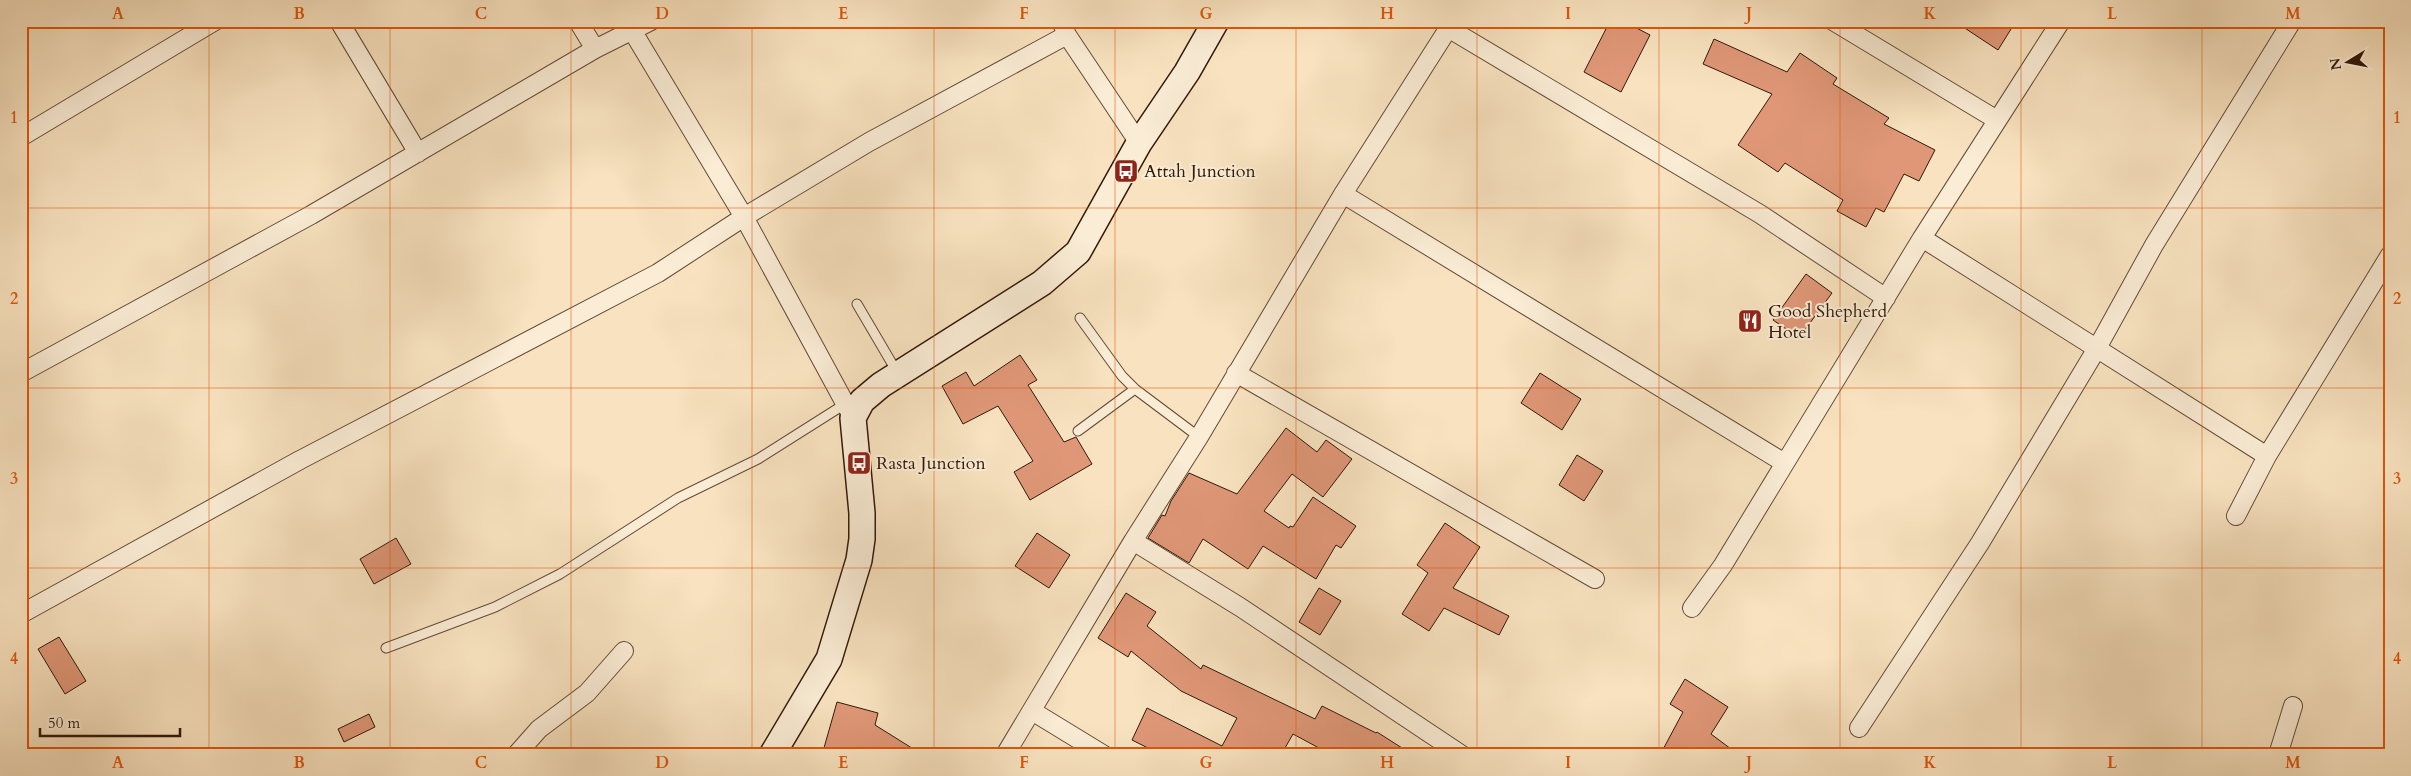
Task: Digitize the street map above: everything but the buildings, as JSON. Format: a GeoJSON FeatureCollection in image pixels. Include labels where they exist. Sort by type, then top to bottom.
{"type":"FeatureCollection","features":[{"type":"Feature","properties":{"kind":"street"},"geometry":{"type":"LineString","coordinates":[[21,137],[216,21]]}},
{"type":"Feature","properties":{"kind":"street"},"geometry":{"type":"LineString","coordinates":[[339,21],[418,153]]}},
{"type":"Feature","properties":{"kind":"street"},"geometry":{"type":"LineString","coordinates":[[578,21],[595,49]]}},
{"type":"Feature","properties":{"kind":"street"},"geometry":{"type":"LineString","coordinates":[[21,373],[311,215],[595,49],[651,21]]}},
{"type":"Feature","properties":{"kind":"street"},"geometry":{"type":"LineString","coordinates":[[849,411],[899,374],[1042,283],[1078,252],[1090,234],[1139,143],[1186,72],[1216,21]]}},
{"type":"Feature","properties":{"kind":"street"},"geometry":{"type":"LineString","coordinates":[[1833,21],[1997,120]]}},
{"type":"Feature","properties":{"kind":"street"},"geometry":{"type":"LineString","coordinates":[[1692,608],[1723,565],[1783,462],[1922,238],[2061,21]]}},
{"type":"Feature","properties":{"kind":"street"},"geometry":{"type":"LineString","coordinates":[[1859,728],[1980,543],[2096,350],[2154,246],[2292,21]]}},
{"type":"Feature","properties":{"kind":"street"},"geometry":{"type":"LineString","coordinates":[[1005,755],[1133,541],[1199,437],[1342,194],[1451,24],[1760,214],[1886,298]]}},
{"type":"Feature","properties":{"kind":"street"},"geometry":{"type":"LineString","coordinates":[[21,614],[300,460],[658,273],[744,217],[1064,28],[1139,143]]}},
{"type":"Feature","properties":{"kind":"street"},"geometry":{"type":"LineString","coordinates":[[632,32],[744,217],[849,411],[862,513],[862,539],[859,560],[829,659],[772,755]]}},
{"type":"Feature","properties":{"kind":"street"},"geometry":{"type":"LineString","coordinates":[[1342,194],[1783,462]]}},
{"type":"Feature","properties":{"kind":"street"},"geometry":{"type":"LineString","coordinates":[[1922,238],[2096,350],[2267,456]]}},
{"type":"Feature","properties":{"kind":"street"},"geometry":{"type":"LineString","coordinates":[[2236,516],[2267,456],[2390,255]]}},
{"type":"Feature","properties":{"kind":"street"},"geometry":{"type":"LineString","coordinates":[[1236,373],[1594,579]]}},
{"type":"Feature","properties":{"kind":"street"},"geometry":{"type":"LineString","coordinates":[[1133,541],[1248,612],[1462,755]]}},
{"type":"Feature","properties":{"kind":"street"},"geometry":{"type":"LineString","coordinates":[[516,755],[539,729],[587,693],[624,651]]}},
{"type":"Feature","properties":{"kind":"street"},"geometry":{"type":"LineString","coordinates":[[2278,755],[2293,706]]}},
{"type":"Feature","properties":{"kind":"street"},"geometry":{"type":"LineString","coordinates":[[1032,711],[1104,755]]}},
{"type":"Feature","properties":{"kind":"lane"},"geometry":{"type":"LineString","coordinates":[[857,304],[899,374]]}},
{"type":"Feature","properties":{"kind":"lane"},"geometry":{"type":"LineString","coordinates":[[1080,318],[1122,376],[1135,389],[1199,437]]}},
{"type":"Feature","properties":{"kind":"lane"},"geometry":{"type":"LineString","coordinates":[[1078,430],[1135,389]]}},
{"type":"Feature","properties":{"kind":"lane"},"geometry":{"type":"LineString","coordinates":[[386,648],[495,607],[560,574],[678,498],[758,459],[849,411]]}},
{"type":"Feature","properties":{"kind":"place","name":"Attah Junction"},"geometry":{"type":"Point","coordinates":[1126,171]}},
{"type":"Feature","properties":{"kind":"place","name":"Good Shepherd Hotel"},"geometry":{"type":"Point","coordinates":[1750,321]}},
{"type":"Feature","properties":{"kind":"place","name":"Rasta Junction"},"geometry":{"type":"Point","coordinates":[859,463]}}]}
